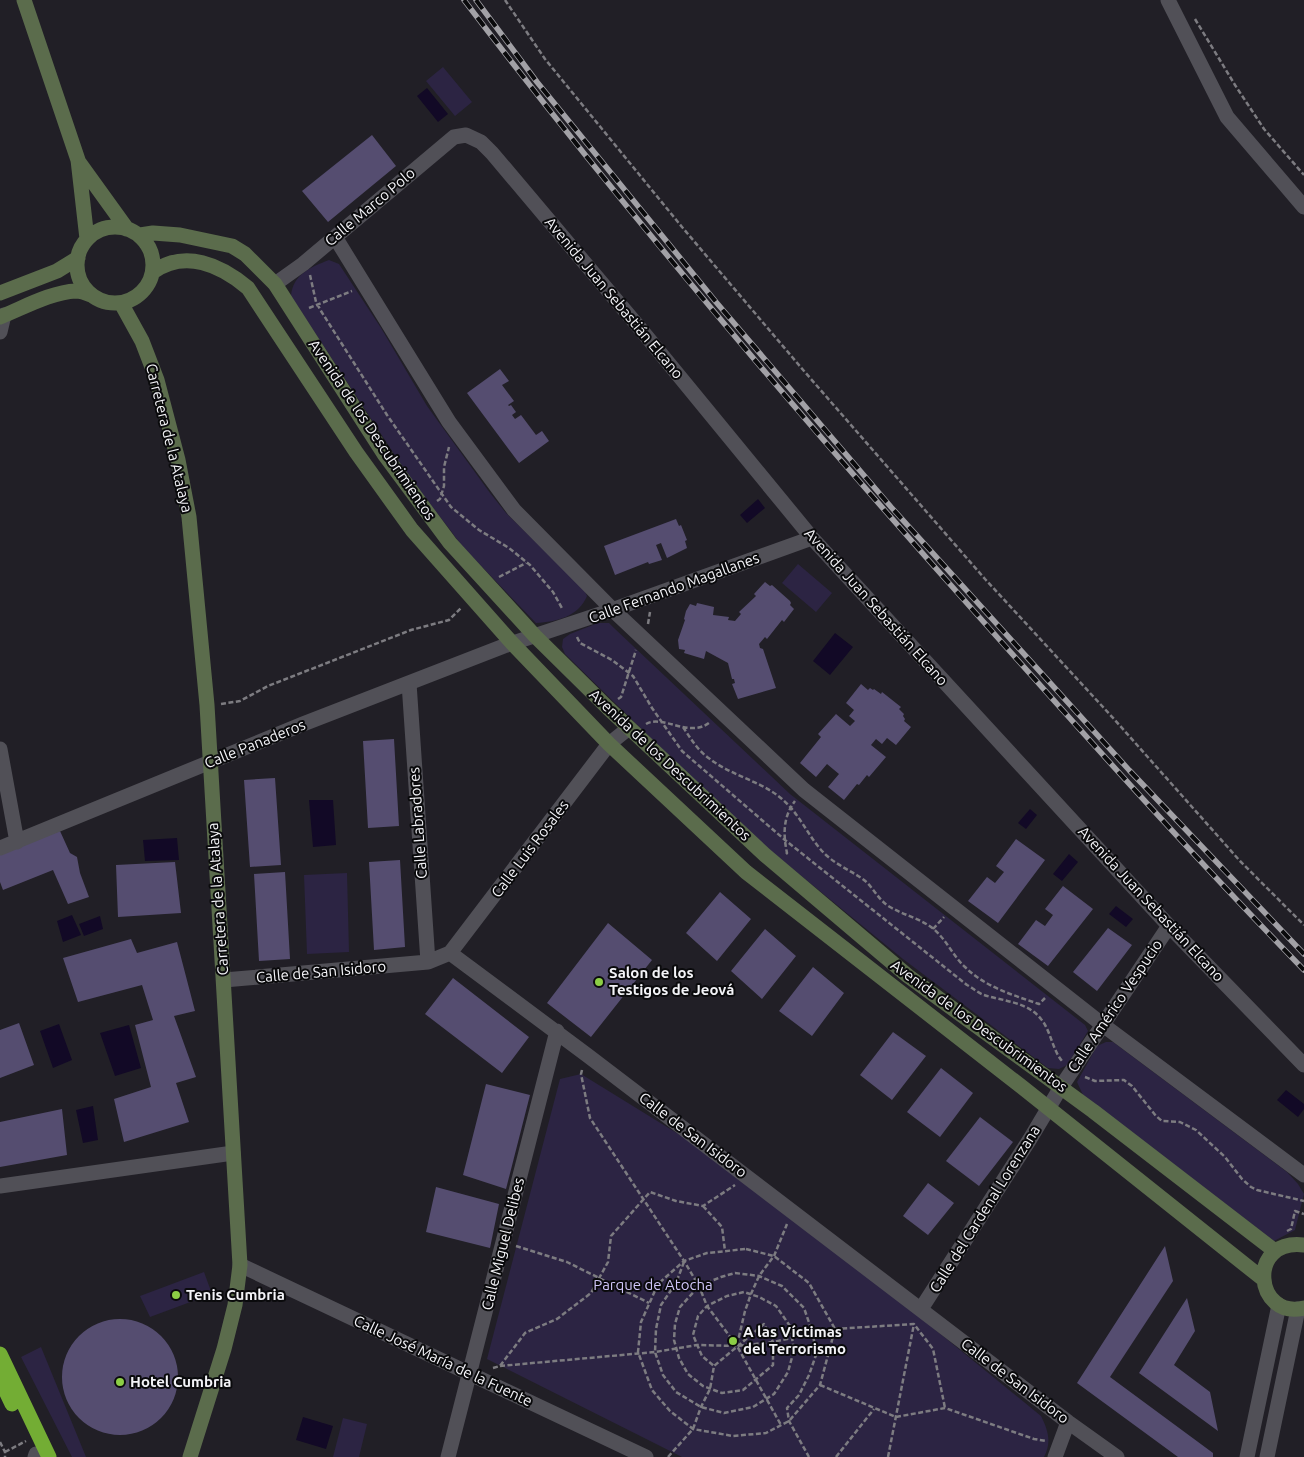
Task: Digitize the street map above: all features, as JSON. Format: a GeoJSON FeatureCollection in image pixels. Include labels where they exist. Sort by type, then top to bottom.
{"type":"FeatureCollection","features":[{"type":"Feature","properties":{"kind":"highway"},"geometry":{"type":"LineString","coordinates":[[0,1354],[40,1456]]}},
{"type":"Feature","properties":{"kind":"highway"},"geometry":{"type":"LineString","coordinates":[[0,1379],[40,1456]]}},
{"type":"Feature","properties":{"kind":"street"},"geometry":{"type":"LineString","coordinates":[[24,0],[78,160],[88,239]]}},
{"type":"Feature","properties":{"kind":"street"},"geometry":{"type":"LineString","coordinates":[[1168,0],[1227,117],[1304,207]]}},
{"type":"Feature","properties":{"kind":"street","name":"Calle Marco Polo"},"geometry":{"type":"LineString","coordinates":[[275,284],[303,264],[454,137],[466,135]]}},
{"type":"Feature","properties":{"kind":"street","name":"Avenida Juan Sebastián Elcano"},"geometry":{"type":"LineString","coordinates":[[466,135],[481,142],[516,179],[812,538],[1169,926],[1304,1065]]}},
{"type":"Feature","properties":{"kind":"street"},"geometry":{"type":"LineString","coordinates":[[78,160],[133,232],[150,250],[153,264],[153,272],[144,290],[137,296],[121,302],[111,303],[100,300],[91,294],[79,276],[78,258],[81,249],[88,239],[106,229],[116,227],[133,232]]}},
{"type":"Feature","properties":{"kind":"street","name":"Avenida de los Descubrimientos"},"geometry":{"type":"LineString","coordinates":[[133,232],[180,235],[232,246],[245,254],[275,284],[384,454],[450,543],[535,636],[632,731],[777,865],[908,976],[1061,1087],[1275,1251]]}},
{"type":"Feature","properties":{"kind":"street"},"geometry":{"type":"LineString","coordinates":[[335,237],[449,422],[514,510],[613,610],[804,790],[1103,1025],[1304,1175]]}},
{"type":"Feature","properties":{"kind":"street"},"geometry":{"type":"LineString","coordinates":[[0,293],[57,271],[78,258]]}},
{"type":"Feature","properties":{"kind":"street","name":"Avenida de los Descubrimientos"},"geometry":{"type":"LineString","coordinates":[[153,272],[162,265],[186,260],[214,265],[239,280],[248,288],[356,452],[412,530],[512,644],[609,744],[746,872],[1263,1279]]}},
{"type":"Feature","properties":{"kind":"street"},"geometry":{"type":"LineString","coordinates":[[0,332],[2,316],[32,303],[77,291],[91,294]]}},
{"type":"Feature","properties":{"kind":"street","name":"Carretera de la Atalaya"},"geometry":{"type":"LineString","coordinates":[[137,296],[142,341]]}},
{"type":"Feature","properties":{"kind":"street","name":"Carretera de la Atalaya"},"geometry":{"type":"LineString","coordinates":[[121,302],[142,341],[157,380],[178,460],[189,517],[207,705],[224,980],[240,1266],[235,1304],[224,1349],[190,1457]]}},
{"type":"Feature","properties":{"kind":"street","name":"Calle Fernando Magallanes"},"geometry":{"type":"LineString","coordinates":[[512,644],[613,610],[812,538]]}},
{"type":"Feature","properties":{"kind":"street","name":"Calle Panaderos"},"geometry":{"type":"LineString","coordinates":[[0,848],[302,724],[512,644]]}},
{"type":"Feature","properties":{"kind":"street","name":"Calle Labradores"},"geometry":{"type":"LineString","coordinates":[[409,683],[428,962]]}},
{"type":"Feature","properties":{"kind":"street","name":"Calle Luis Rosales"},"geometry":{"type":"LineString","coordinates":[[450,953],[609,744],[632,731]]}},
{"type":"Feature","properties":{"kind":"street"},"geometry":{"type":"LineString","coordinates":[[0,749],[17,842]]}},
{"type":"Feature","properties":{"kind":"street","name":"Calle Américo Vespucio"},"geometry":{"type":"LineString","coordinates":[[1048,1108],[1169,926]]}},
{"type":"Feature","properties":{"kind":"street","name":"Calle de San Isidoro"},"geometry":{"type":"LineString","coordinates":[[224,980],[428,962],[450,953],[557,1031],[1068,1422],[1117,1457]]}},
{"type":"Feature","properties":{"kind":"street","name":"Calle Miguel Delibes"},"geometry":{"type":"LineString","coordinates":[[448,1457],[557,1031]]}},
{"type":"Feature","properties":{"kind":"street","name":"Calle del Cardenal Lorenzana"},"geometry":{"type":"LineString","coordinates":[[922,1309],[1048,1108]]}},
{"type":"Feature","properties":{"kind":"street"},"geometry":{"type":"LineString","coordinates":[[0,1186],[233,1153]]}},
{"type":"Feature","properties":{"kind":"street"},"geometry":{"type":"LineString","coordinates":[[1267,1457],[1301,1308],[1288,1308],[1279,1305],[1268,1294],[1263,1279],[1264,1269],[1268,1259],[1275,1251],[1284,1246],[1304,1245]]}},
{"type":"Feature","properties":{"kind":"street","name":"Calle José María de la Fuente"},"geometry":{"type":"LineString","coordinates":[[240,1266],[646,1457]]}},
{"type":"Feature","properties":{"kind":"street"},"geometry":{"type":"LineString","coordinates":[[1246,1457],[1279,1305]]}},
{"type":"Feature","properties":{"kind":"street"},"geometry":{"type":"LineString","coordinates":[[1058,1450],[1068,1422]]}},
{"type":"Feature","properties":{"kind":"path"},"geometry":{"type":"LineString","coordinates":[[504,0],[545,59],[682,227],[804,371],[985,579],[1114,719],[1240,861],[1304,925]]}},
{"type":"Feature","properties":{"kind":"path"},"geometry":{"type":"LineString","coordinates":[[1195,17],[1235,85],[1264,129],[1304,175]]}},
{"type":"Feature","properties":{"kind":"path"},"geometry":{"type":"LineString","coordinates":[[303,264],[312,280],[317,304],[387,415],[442,494],[452,506],[479,530],[508,548],[526,563],[553,592],[572,624],[580,643],[612,660],[633,676],[682,750],[785,840],[967,985],[983,995],[1005,999],[1031,1010],[1041,1019],[1060,1058],[1073,1069],[1088,1079],[1095,1081],[1124,1080],[1132,1086],[1162,1121],[1180,1122],[1196,1130],[1225,1157],[1242,1179],[1251,1187],[1304,1201]]}},
{"type":"Feature","properties":{"kind":"path"},"geometry":{"type":"LineString","coordinates":[[293,314],[365,286]]}},
{"type":"Feature","properties":{"kind":"path"},"geometry":{"type":"LineString","coordinates":[[425,509],[440,499],[444,486],[444,467],[449,444],[460,437]]}},
{"type":"Feature","properties":{"kind":"path"},"geometry":{"type":"LineString","coordinates":[[487,584],[526,563]]}},
{"type":"Feature","properties":{"kind":"path"},"geometry":{"type":"LineString","coordinates":[[207,705],[240,701],[268,686],[411,630],[449,620],[471,598]]}},
{"type":"Feature","properties":{"kind":"path"},"geometry":{"type":"LineString","coordinates":[[632,731],[649,722],[699,728],[706,725],[721,712]]}},
{"type":"Feature","properties":{"kind":"path"},"geometry":{"type":"LineString","coordinates":[[683,727],[710,760],[772,791],[791,807],[825,854],[845,869],[863,879],[882,902],[918,919],[940,934],[960,961],[976,976],[999,989],[1039,1004],[1054,987]]}},
{"type":"Feature","properties":{"kind":"path"},"geometry":{"type":"LineString","coordinates":[[777,865],[787,853],[784,829],[787,815],[804,790]]}},
{"type":"Feature","properties":{"kind":"path"},"geometry":{"type":"LineString","coordinates":[[587,1055],[581,1074],[590,1118],[684,1260],[700,1286],[707,1306],[736,1346],[781,1425]]}},
{"type":"Feature","properties":{"kind":"path"},"geometry":{"type":"LineString","coordinates":[[703,1206],[748,1177]]}},
{"type":"Feature","properties":{"kind":"path"},"geometry":{"type":"LineString","coordinates":[[500,1366],[525,1334],[558,1319],[591,1293],[608,1262],[611,1236],[650,1192],[676,1201],[703,1206],[722,1227],[725,1251]]}},
{"type":"Feature","properties":{"kind":"path"},"geometry":{"type":"LineString","coordinates":[[736,1346],[751,1294],[759,1276],[774,1256],[792,1211]]}},
{"type":"Feature","properties":{"kind":"path"},"geometry":{"type":"LineString","coordinates":[[1283,1233],[1291,1229],[1295,1211],[1304,1214]]}},
{"type":"Feature","properties":{"kind":"path"},"geometry":{"type":"LineString","coordinates":[[514,1245],[567,1262],[649,1303]]}},
{"type":"Feature","properties":{"kind":"path"},"geometry":{"type":"LineString","coordinates":[[746,1249],[774,1256],[809,1283],[835,1329],[820,1385],[789,1421],[766,1433],[733,1436],[693,1429],[670,1411],[652,1390],[638,1352],[641,1322],[658,1284],[684,1260],[707,1252],[725,1251],[746,1249]]}},
{"type":"Feature","properties":{"kind":"path"},"geometry":{"type":"LineString","coordinates":[[684,1260],[676,1284],[661,1305],[656,1329],[655,1352],[663,1375],[676,1392],[701,1406],[724,1413],[753,1407],[774,1394],[788,1372],[794,1350],[790,1326],[776,1306],[744,1292],[727,1296],[707,1306],[698,1316],[693,1335],[702,1356],[714,1366]]}},
{"type":"Feature","properties":{"kind":"path"},"geometry":{"type":"LineString","coordinates":[[668,1457],[693,1429],[710,1388],[714,1366],[764,1324],[773,1342],[773,1365],[743,1390],[722,1394],[710,1388],[703,1386],[688,1374],[679,1358],[674,1340],[675,1324],[680,1307],[700,1286],[735,1273],[759,1276],[782,1286],[804,1308],[813,1334],[816,1355],[810,1375],[799,1395],[787,1408],[789,1421],[809,1457]]}},
{"type":"Feature","properties":{"kind":"path"},"geometry":{"type":"LineString","coordinates":[[888,1457],[914,1324],[922,1309]]}},
{"type":"Feature","properties":{"kind":"path"},"geometry":{"type":"LineString","coordinates":[[470,1374],[500,1366],[638,1352],[655,1352],[697,1345],[736,1346],[773,1342],[835,1329],[914,1324]]}},
{"type":"Feature","properties":{"kind":"path"},"geometry":{"type":"LineString","coordinates":[[914,1324],[933,1349],[945,1408]]}},
{"type":"Feature","properties":{"kind":"path"},"geometry":{"type":"LineString","coordinates":[[820,1385],[896,1417],[945,1408],[1034,1439],[1058,1450]]}},
{"type":"Feature","properties":{"kind":"path"},"geometry":{"type":"LineString","coordinates":[[836,1457],[874,1408]]}},
{"type":"Feature","properties":{"kind":"path"},"geometry":{"type":"LineString","coordinates":[[5,1452],[30,1440]]}},
{"type":"Feature","properties":{"kind":"path"},"geometry":{"type":"LineString","coordinates":[[0,1442],[5,1452],[5,1457]]}},
{"type":"Feature","properties":{"kind":"green space"},"geometry":{"type":"Polygon","coordinates":[[[443,67],[472,102],[455,116],[426,81],[443,67]]]}},
{"type":"Feature","properties":{"kind":"green space"},"geometry":{"type":"Polygon","coordinates":[[[329,260],[339,264],[381,328],[427,406],[490,493],[506,513],[583,588],[587,596],[579,609],[566,617],[536,623],[461,545],[407,474],[291,296],[295,282],[304,272],[329,260]]]}},
{"type":"Feature","properties":{"kind":"green space"},"geometry":{"type":"Polygon","coordinates":[[[798,564],[832,593],[816,612],[782,583],[798,564]]]}},
{"type":"Feature","properties":{"kind":"green space"},"geometry":{"type":"Polygon","coordinates":[[[598,623],[609,623],[790,794],[1085,1025],[1088,1031],[1067,1065],[1059,1069],[1048,1068],[903,959],[772,852],[714,800],[565,654],[562,647],[563,639],[570,634],[598,623]]]}},
{"type":"Feature","properties":{"kind":"green space"},"geometry":{"type":"Polygon","coordinates":[[[347,873],[349,952],[307,954],[304,875],[347,873]]]}},
{"type":"Feature","properties":{"kind":"green space"},"geometry":{"type":"Polygon","coordinates":[[[1106,1042],[1113,1042],[1287,1172],[1304,1194],[1295,1230],[1274,1241],[1083,1095],[1077,1082],[1097,1046],[1106,1042]]]}},
{"type":"Feature","properties":{"kind":"green space","name":"Parque de Atocha"},"geometry":{"type":"Polygon","coordinates":[[[581,1074],[748,1177],[1041,1416],[1048,1436],[1048,1446],[1044,1457],[682,1457],[487,1359],[560,1079],[581,1074]]]}},
{"type":"Feature","properties":{"kind":"green space","name":"Tenis Cumbria"},"geometry":{"type":"Polygon","coordinates":[[[204,1272],[212,1294],[150,1317],[140,1296],[204,1272]]]}},
{"type":"Feature","properties":{"kind":"green space"},"geometry":{"type":"Polygon","coordinates":[[[41,1347],[86,1457],[72,1457],[21,1357],[41,1347]]]}},
{"type":"Feature","properties":{"kind":"green space"},"geometry":{"type":"Polygon","coordinates":[[[343,1418],[367,1424],[359,1457],[333,1457],[343,1418]]]}},
{"type":"Feature","properties":{"kind":"shaded area"},"geometry":{"type":"Polygon","coordinates":[[[427,88],[448,114],[438,122],[417,96],[427,88]]]}},
{"type":"Feature","properties":{"kind":"shaded area"},"geometry":{"type":"Polygon","coordinates":[[[758,499],[765,508],[747,523],[740,515],[758,499]]]}},
{"type":"Feature","properties":{"kind":"shaded area"},"geometry":{"type":"Polygon","coordinates":[[[835,633],[853,647],[830,675],[813,661],[835,633]]]}},
{"type":"Feature","properties":{"kind":"shaded area"},"geometry":{"type":"Polygon","coordinates":[[[309,800],[333,800],[336,845],[313,847],[309,800]]]}},
{"type":"Feature","properties":{"kind":"shaded area"},"geometry":{"type":"Polygon","coordinates":[[[1030,809],[1037,815],[1026,829],[1018,823],[1030,809]]]}},
{"type":"Feature","properties":{"kind":"shaded area"},"geometry":{"type":"Polygon","coordinates":[[[177,838],[179,860],[145,861],[143,840],[177,838]]]}},
{"type":"Feature","properties":{"kind":"shaded area"},"geometry":{"type":"Polygon","coordinates":[[[1069,854],[1078,862],[1062,881],[1053,874],[1069,854]]]}},
{"type":"Feature","properties":{"kind":"shaded area"},"geometry":{"type":"Polygon","coordinates":[[[1116,906],[1133,919],[1126,927],[1109,914],[1116,906]]]}},
{"type":"Feature","properties":{"kind":"shaded area"},"geometry":{"type":"Polygon","coordinates":[[[72,915],[81,935],[63,942],[57,921],[72,915]]]}},
{"type":"Feature","properties":{"kind":"shaded area"},"geometry":{"type":"Polygon","coordinates":[[[100,916],[103,929],[84,936],[79,924],[100,916]]]}},
{"type":"Feature","properties":{"kind":"shaded area"},"geometry":{"type":"Polygon","coordinates":[[[59,1024],[72,1060],[53,1068],[40,1031],[59,1024]]]}},
{"type":"Feature","properties":{"kind":"shaded area"},"geometry":{"type":"Polygon","coordinates":[[[129,1025],[141,1068],[115,1076],[100,1033],[129,1025]]]}},
{"type":"Feature","properties":{"kind":"shaded area"},"geometry":{"type":"Polygon","coordinates":[[[1286,1090],[1304,1104],[1304,1109],[1298,1117],[1277,1100],[1286,1090]]]}},
{"type":"Feature","properties":{"kind":"shaded area"},"geometry":{"type":"Polygon","coordinates":[[[93,1106],[98,1140],[83,1143],[76,1110],[93,1106]]]}},
{"type":"Feature","properties":{"kind":"shaded area"},"geometry":{"type":"Polygon","coordinates":[[[303,1417],[333,1426],[326,1449],[296,1440],[303,1417]]]}},
{"type":"Feature","properties":{"kind":"building"},"geometry":{"type":"Polygon","coordinates":[[[372,135],[396,166],[328,222],[302,191],[372,135]]]}},
{"type":"Feature","properties":{"kind":"building"},"geometry":{"type":"Polygon","coordinates":[[[500,369],[509,381],[502,385],[514,401],[508,405],[511,405],[516,412],[512,415],[515,419],[521,415],[536,435],[542,431],[549,441],[519,463],[467,393],[500,369]]]}},
{"type":"Feature","properties":{"kind":"building"},"geometry":{"type":"Polygon","coordinates":[[[676,519],[679,526],[681,525],[687,540],[685,541],[687,548],[667,558],[661,543],[656,545],[662,560],[649,564],[648,562],[615,575],[604,546],[676,519]]]}},
{"type":"Feature","properties":{"kind":"building"},"geometry":{"type":"Polygon","coordinates":[[[765,582],[770,586],[772,585],[790,601],[790,605],[794,609],[784,622],[782,620],[767,639],[765,637],[759,644],[760,648],[763,649],[776,688],[738,699],[732,684],[735,683],[734,679],[732,679],[728,663],[706,651],[704,659],[684,653],[685,650],[679,649],[678,640],[686,611],[690,604],[696,606],[697,603],[714,607],[713,615],[729,617],[728,620],[735,621],[741,614],[739,612],[756,596],[754,594],[765,582]]]}},
{"type":"Feature","properties":{"kind":"building"},"geometry":{"type":"Polygon","coordinates":[[[861,684],[868,690],[870,688],[881,694],[882,692],[901,707],[899,709],[904,714],[904,721],[911,727],[896,745],[887,738],[882,744],[876,739],[871,745],[886,757],[869,777],[867,775],[859,785],[857,784],[844,800],[828,787],[839,774],[827,764],[816,777],[800,763],[821,737],[818,734],[836,714],[850,726],[855,721],[849,716],[854,710],[846,703],[861,684]]]}},
{"type":"Feature","properties":{"kind":"building"},"geometry":{"type":"Polygon","coordinates":[[[394,739],[399,826],[368,828],[363,741],[394,739]]]}},
{"type":"Feature","properties":{"kind":"building"},"geometry":{"type":"Polygon","coordinates":[[[275,778],[281,865],[250,867],[244,780],[275,778]]]}},
{"type":"Feature","properties":{"kind":"building"},"geometry":{"type":"Polygon","coordinates":[[[60,831],[70,853],[77,857],[80,873],[89,897],[68,904],[53,870],[3,890],[0,882],[0,853],[60,831]]]}},
{"type":"Feature","properties":{"kind":"building"},"geometry":{"type":"Polygon","coordinates":[[[1016,839],[1045,860],[998,923],[968,901],[987,877],[995,883],[1004,872],[996,866],[1016,839]]]}},
{"type":"Feature","properties":{"kind":"building"},"geometry":{"type":"Polygon","coordinates":[[[400,860],[405,947],[374,950],[369,862],[400,860]]]}},
{"type":"Feature","properties":{"kind":"building"},"geometry":{"type":"Polygon","coordinates":[[[175,862],[181,913],[118,917],[116,865],[175,862]]]}},
{"type":"Feature","properties":{"kind":"building"},"geometry":{"type":"Polygon","coordinates":[[[285,872],[290,959],[259,961],[254,874],[285,872]]]}},
{"type":"Feature","properties":{"kind":"building"},"geometry":{"type":"Polygon","coordinates":[[[1063,886],[1093,909],[1048,966],[1018,944],[1036,920],[1045,926],[1053,915],[1045,909],[1063,886]]]}},
{"type":"Feature","properties":{"kind":"building"},"geometry":{"type":"Polygon","coordinates":[[[720,892],[751,919],[717,961],[686,933],[720,892]]]}},
{"type":"Feature","properties":{"kind":"building","name":"Salon de los Testigos de Jeová"},"geometry":{"type":"Polygon","coordinates":[[[608,923],[652,960],[591,1037],[547,1003],[608,923]]]}},
{"type":"Feature","properties":{"kind":"building"},"geometry":{"type":"Polygon","coordinates":[[[1108,928],[1132,945],[1097,991],[1073,972],[1108,928]]]}},
{"type":"Feature","properties":{"kind":"building"},"geometry":{"type":"Polygon","coordinates":[[[765,929],[796,956],[762,999],[731,971],[765,929]]]}},
{"type":"Feature","properties":{"kind":"building"},"geometry":{"type":"Polygon","coordinates":[[[131,939],[137,953],[177,942],[195,1011],[174,1016],[196,1077],[176,1083],[189,1122],[124,1142],[114,1099],[151,1087],[135,1025],[153,1020],[142,985],[78,1002],[63,958],[131,939]]]}},
{"type":"Feature","properties":{"kind":"building"},"geometry":{"type":"Polygon","coordinates":[[[813,967],[844,993],[812,1036],[779,1011],[813,967]]]}},
{"type":"Feature","properties":{"kind":"building"},"geometry":{"type":"Polygon","coordinates":[[[453,978],[529,1037],[502,1073],[425,1014],[453,978]]]}},
{"type":"Feature","properties":{"kind":"building"},"geometry":{"type":"Polygon","coordinates":[[[19,1023],[34,1065],[0,1078],[0,1030],[19,1023]]]}},
{"type":"Feature","properties":{"kind":"building"},"geometry":{"type":"Polygon","coordinates":[[[893,1032],[926,1056],[892,1100],[860,1075],[893,1032]]]}},
{"type":"Feature","properties":{"kind":"building"},"geometry":{"type":"Polygon","coordinates":[[[941,1068],[973,1093],[940,1137],[907,1112],[941,1068]]]}},
{"type":"Feature","properties":{"kind":"building"},"geometry":{"type":"Polygon","coordinates":[[[486,1084],[530,1095],[506,1189],[463,1175],[486,1084]]]}},
{"type":"Feature","properties":{"kind":"building"},"geometry":{"type":"Polygon","coordinates":[[[62,1109],[67,1155],[0,1167],[0,1122],[62,1109]]]}},
{"type":"Feature","properties":{"kind":"building"},"geometry":{"type":"Polygon","coordinates":[[[980,1117],[1013,1142],[979,1186],[946,1161],[980,1117]]]}},
{"type":"Feature","properties":{"kind":"building"},"geometry":{"type":"Polygon","coordinates":[[[928,1183],[954,1203],[928,1235],[903,1216],[928,1183]]]}},
{"type":"Feature","properties":{"kind":"building"},"geometry":{"type":"Polygon","coordinates":[[[436,1187],[499,1204],[490,1248],[426,1232],[436,1187]]]}},
{"type":"Feature","properties":{"kind":"building"},"geometry":{"type":"Polygon","coordinates":[[[1165,1246],[1173,1281],[1110,1377],[1213,1453],[1213,1457],[1178,1457],[1077,1383],[1165,1246]]]}},
{"type":"Feature","properties":{"kind":"building"},"geometry":{"type":"Polygon","coordinates":[[[1187,1298],[1195,1331],[1174,1365],[1210,1392],[1218,1431],[1139,1373],[1187,1298]]]}},
{"type":"Feature","properties":{"kind":"building","name":"Hotel Cumbria"},"geometry":{"type":"Polygon","coordinates":[[[120,1319],[142,1323],[161,1336],[174,1355],[178,1377],[174,1399],[161,1418],[142,1431],[120,1435],[98,1431],[79,1418],[66,1399],[62,1377],[66,1355],[79,1336],[98,1323],[120,1319]]]}},
{"type":"Feature","properties":{"kind":"railway"},"geometry":{"type":"LineString","coordinates":[[464,0],[588,159],[782,392],[981,619],[1101,752],[1304,970]]}},
{"type":"Feature","properties":{"kind":"railway"},"geometry":{"type":"LineString","coordinates":[[476,0],[537,82],[716,302],[891,507],[1129,770],[1304,954]]}},
{"type":"Feature","properties":{"kind":"place","name":"Salon de los Testigos de Jeová"},"geometry":{"type":"Point","coordinates":[599,982]}},
{"type":"Feature","properties":{"kind":"place","name":"Tenis Cumbria"},"geometry":{"type":"Point","coordinates":[176,1295]}},
{"type":"Feature","properties":{"kind":"place","name":"A las Víctimas del Terrorismo"},"geometry":{"type":"Point","coordinates":[733,1341]}},
{"type":"Feature","properties":{"kind":"place","name":"Hotel Cumbria"},"geometry":{"type":"Point","coordinates":[120,1382]}}]}
